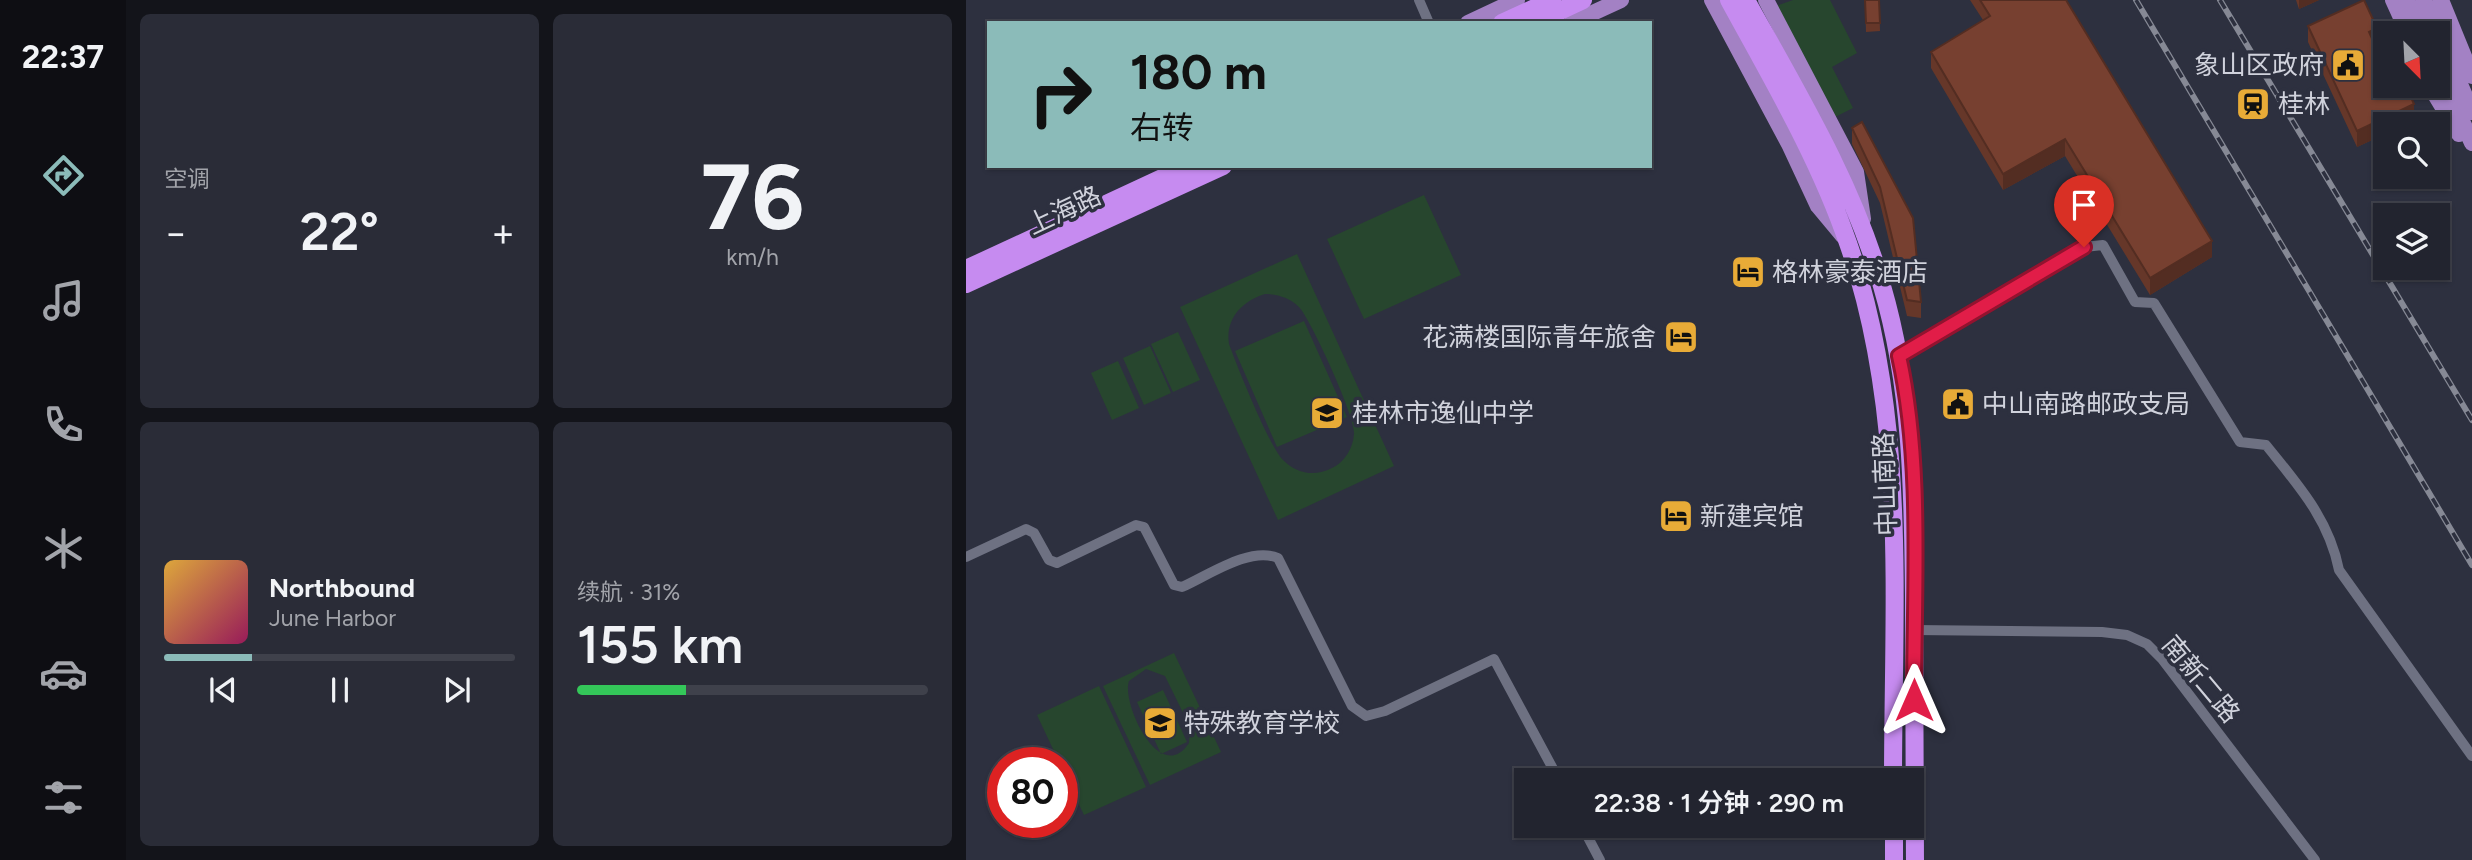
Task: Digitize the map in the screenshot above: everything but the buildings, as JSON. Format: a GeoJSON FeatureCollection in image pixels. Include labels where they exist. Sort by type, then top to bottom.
{"type":"FeatureCollection","features":[{"type":"Feature","properties":{"kind":"highway"},"geometry":{"type":"LineString","coordinates":[[1506,21],[1552,0]]}},
{"type":"Feature","properties":{"kind":"highway"},"geometry":{"type":"LineString","coordinates":[[1538,21],[1583,0]]}},
{"type":"Feature","properties":{"kind":"highway"},"geometry":{"type":"LineString","coordinates":[[1746,0],[1806,127]]}},
{"type":"Feature","properties":{"kind":"highway"},"geometry":{"type":"LineString","coordinates":[[1720,4],[1806,127]]}},
{"type":"Feature","properties":{"kind":"highway","name":"中山南路"},"geometry":{"type":"LineString","coordinates":[[1806,127],[1866,235],[1882,287],[1907,396],[1911,451],[1914,630],[1914,860]]}},
{"type":"Feature","properties":{"kind":"highway","name":"中山南路"},"geometry":{"type":"LineString","coordinates":[[1806,127],[1848,242],[1880,364],[1889,441],[1893,768]]}},
{"type":"Feature","properties":{"kind":"highway","name":"上海路"},"geometry":{"type":"LineString","coordinates":[[966,268],[1184,168]]}},
{"type":"Feature","properties":{"kind":"highway","name":"上海路"},"geometry":{"type":"LineString","coordinates":[[966,284],[1219,168]]}},
{"type":"Feature","properties":{"kind":"highway"},"geometry":{"type":"LineString","coordinates":[[1894,838],[1894,860]]}},
{"type":"Feature","properties":{"kind":"main road"},"geometry":{"type":"LineString","coordinates":[[1472,21],[1517,0]]}},
{"type":"Feature","properties":{"kind":"main road"},"geometry":{"type":"LineString","coordinates":[[1575,21],[1621,0]]}},
{"type":"Feature","properties":{"kind":"main road"},"geometry":{"type":"LineString","coordinates":[[1701,0],[1720,4],[1818,206],[1848,242]]}},
{"type":"Feature","properties":{"kind":"main road"},"geometry":{"type":"LineString","coordinates":[[2392,0],[2402,21]]}},
{"type":"Feature","properties":{"kind":"main road"},"geometry":{"type":"LineString","coordinates":[[2407,0],[2417,21]]}},
{"type":"Feature","properties":{"kind":"main road"},"geometry":{"type":"LineString","coordinates":[[2424,0],[2472,112]]}},
{"type":"Feature","properties":{"kind":"main road"},"geometry":{"type":"LineString","coordinates":[[2441,0],[2472,76]]}},
{"type":"Feature","properties":{"kind":"main road"},"geometry":{"type":"LineString","coordinates":[[1768,2],[1856,172],[1866,235]]}},
{"type":"Feature","properties":{"kind":"main road"},"geometry":{"type":"LineString","coordinates":[[2450,94],[2469,136]]}},
{"type":"Feature","properties":{"kind":"main road"},"geometry":{"type":"LineString","coordinates":[[2437,98],[2472,154]]}},
{"type":"Feature","properties":{"kind":"street"},"geometry":{"type":"LineString","coordinates":[[1419,0],[1428,21]]}},
{"type":"Feature","properties":{"kind":"street"},"geometry":{"type":"LineString","coordinates":[[1899,356],[2084,247],[2103,245],[2136,302],[2154,303],[2240,442],[2266,445],[2321,516],[2334,545],[2339,570],[2472,756]]}},
{"type":"Feature","properties":{"kind":"street"},"geometry":{"type":"LineString","coordinates":[[966,557],[1026,529],[1034,533],[1049,560],[1057,563],[1136,525],[1144,527],[1174,585],[1182,587],[1253,555],[1268,554],[1278,558],[1352,706],[1366,716],[1385,711],[1494,659],[1553,768]]}},
{"type":"Feature","properties":{"kind":"street","name":"南新二路"},"geometry":{"type":"LineString","coordinates":[[1914,630],[2102,632],[2127,635],[2147,644],[2188,690],[2315,860]]}},
{"type":"Feature","properties":{"kind":"street"},"geometry":{"type":"LineString","coordinates":[[1589,838],[1600,860]]}},
{"type":"Feature","properties":{"kind":"green space"},"geometry":{"type":"Polygon","coordinates":[[[1793,0],[1830,0],[1857,53],[1832,67],[1853,108],[1833,118],[1776,6],[1793,0]]]}},
{"type":"Feature","properties":{"kind":"green space"},"geometry":{"type":"Polygon","coordinates":[[[1424,195],[1461,275],[1364,319],[1327,239],[1424,195]]]}},
{"type":"Feature","properties":{"kind":"green space"},"geometry":{"type":"Polygon","coordinates":[[[1297,254],[1394,466],[1278,520],[1180,307],[1297,254]],[[1270,294],[1249,301],[1237,312],[1228,335],[1229,344],[1262,423],[1283,460],[1306,473],[1326,471],[1348,454],[1354,434],[1353,424],[1332,369],[1305,316],[1292,301],[1270,294]]]}},
{"type":"Feature","properties":{"kind":"green space"},"geometry":{"type":"Polygon","coordinates":[[[1304,321],[1347,417],[1277,447],[1235,351],[1304,321]]]}},
{"type":"Feature","properties":{"kind":"green space"},"geometry":{"type":"Polygon","coordinates":[[[1178,332],[1200,380],[1173,392],[1151,344],[1178,332]]]}},
{"type":"Feature","properties":{"kind":"green space"},"geometry":{"type":"Polygon","coordinates":[[[1150,346],[1171,393],[1144,405],[1123,358],[1150,346]]]}},
{"type":"Feature","properties":{"kind":"green space"},"geometry":{"type":"Polygon","coordinates":[[[1118,361],[1139,408],[1112,420],[1091,373],[1118,361]]]}},
{"type":"Feature","properties":{"kind":"green space"},"geometry":{"type":"Polygon","coordinates":[[[1174,653],[1221,752],[1150,785],[1103,686],[1174,653]],[[1146,669],[1129,681],[1128,692],[1137,722],[1145,737],[1155,749],[1166,755],[1178,754],[1189,743],[1190,727],[1165,676],[1146,669]]]}},
{"type":"Feature","properties":{"kind":"green space"},"geometry":{"type":"Polygon","coordinates":[[[1099,686],[1146,787],[1084,815],[1078,802],[1078,747],[1052,747],[1037,715],[1099,686]]]}},
{"type":"Feature","properties":{"kind":"green space"},"geometry":{"type":"Polygon","coordinates":[[[1163,690],[1187,742],[1161,754],[1137,702],[1163,690]]]}},
{"type":"Feature","properties":{"kind":"railway"},"geometry":{"type":"LineString","coordinates":[[2136,0],[2472,565]]}},
{"type":"Feature","properties":{"kind":"railway"},"geometry":{"type":"LineString","coordinates":[[2220,0],[2472,420]]}},
{"type":"Feature","properties":{"kind":"place","name":"象山区政府"},"geometry":{"type":"Point","coordinates":[2348,65]}},
{"type":"Feature","properties":{"kind":"place","name":"桂林"},"geometry":{"type":"Point","coordinates":[2253,104]}},
{"type":"Feature","properties":{"kind":"place","name":"格林豪泰酒店"},"geometry":{"type":"Point","coordinates":[1748,272]}},
{"type":"Feature","properties":{"kind":"place","name":"花满楼国际青年旅舍"},"geometry":{"type":"Point","coordinates":[1681,337]}},
{"type":"Feature","properties":{"kind":"place","name":"中山南路邮政支局"},"geometry":{"type":"Point","coordinates":[1958,404]}},
{"type":"Feature","properties":{"kind":"place","name":"桂林市逸仙中学"},"geometry":{"type":"Point","coordinates":[1327,413]}},
{"type":"Feature","properties":{"kind":"place","name":"新建宾馆"},"geometry":{"type":"Point","coordinates":[1676,516]}},
{"type":"Feature","properties":{"kind":"place","name":"特殊教育学校"},"geometry":{"type":"Point","coordinates":[1160,723]}},
{"type":"Feature","properties":{"kind":"route"},"geometry":{"type":"LineString","coordinates":[[1914,700],[1913,486],[1907,396],[1899,356],[2084,247]]}}]}
